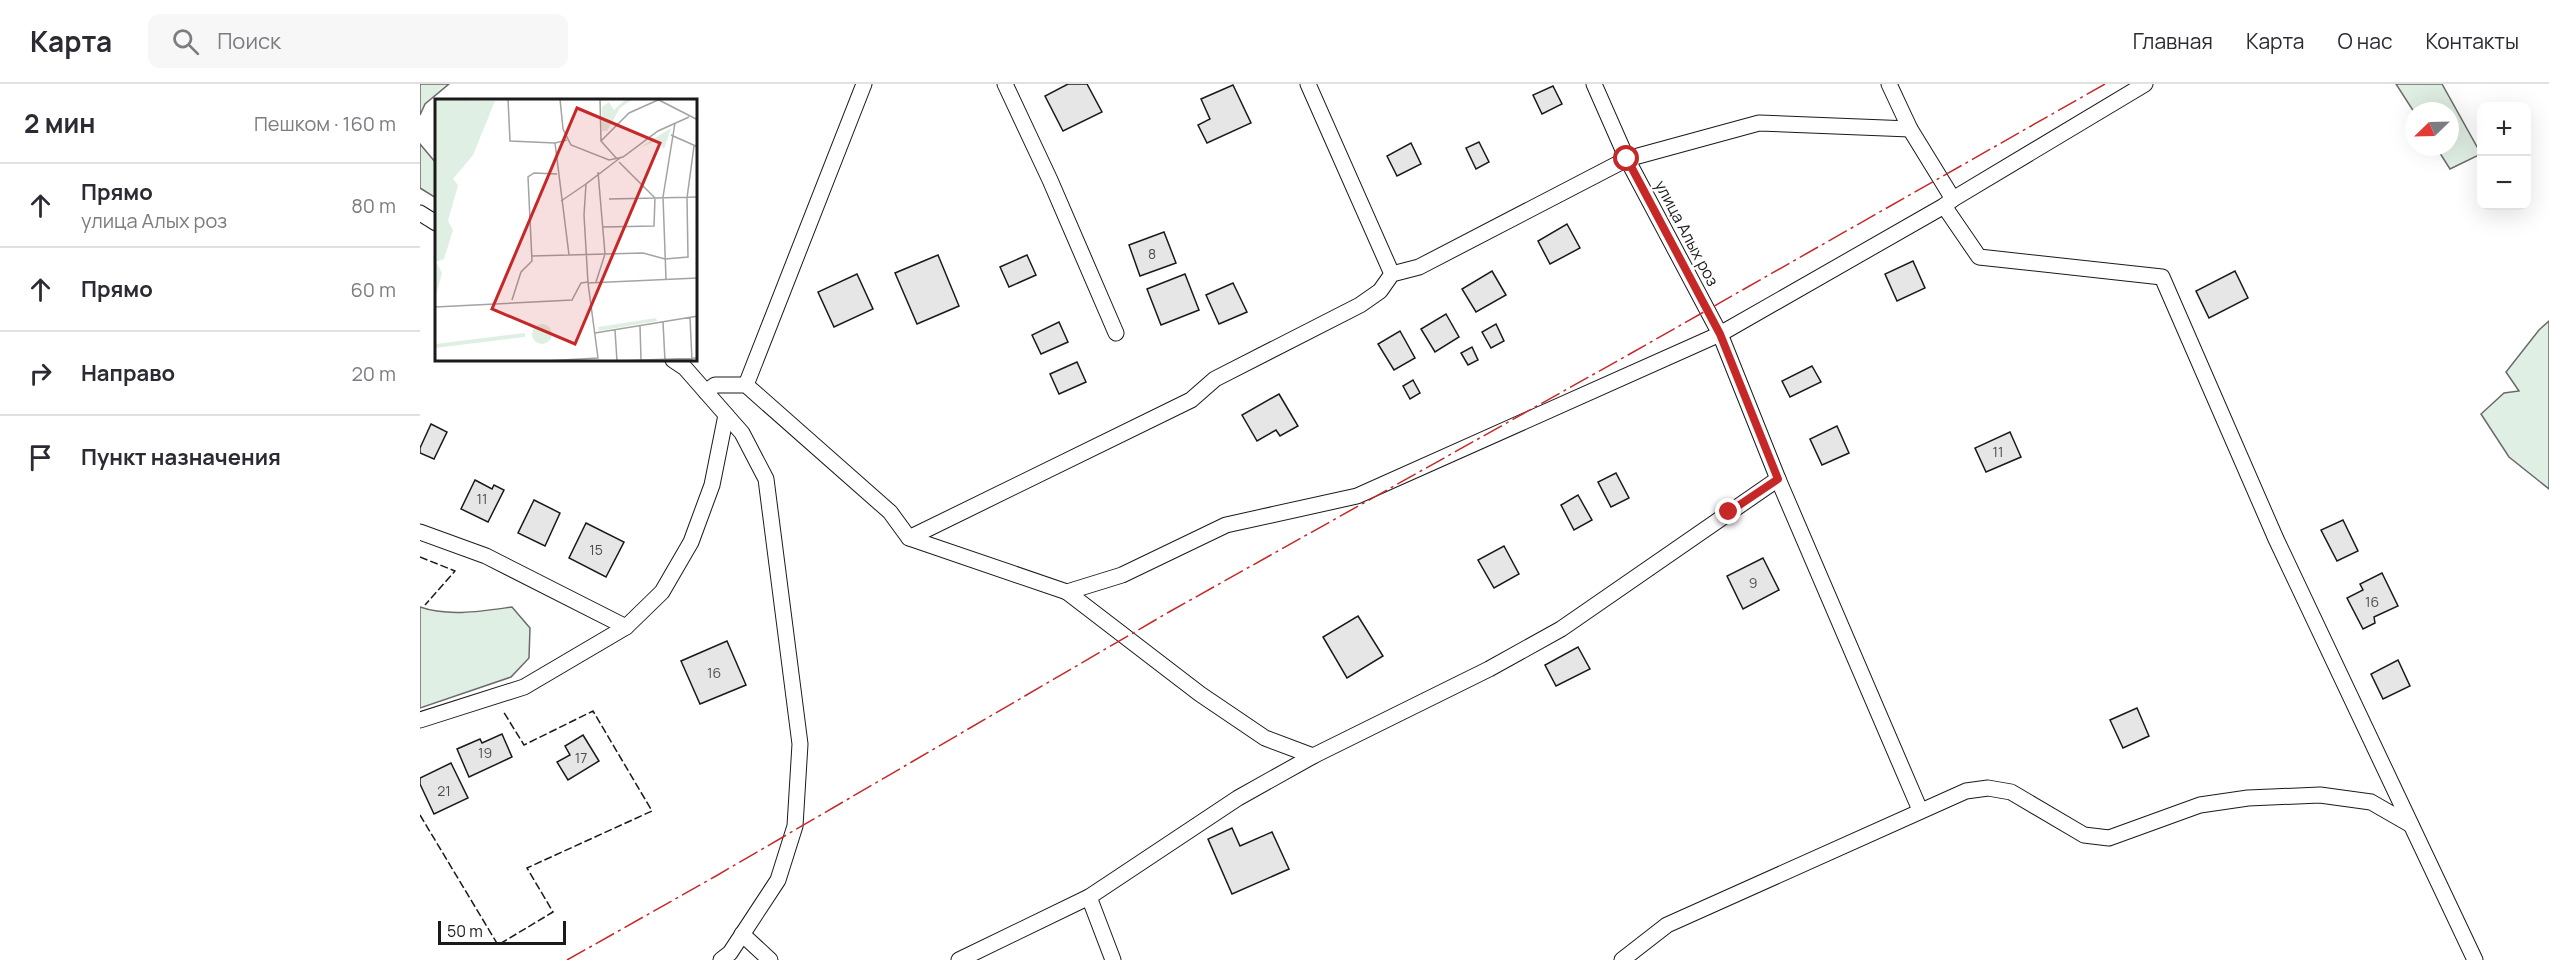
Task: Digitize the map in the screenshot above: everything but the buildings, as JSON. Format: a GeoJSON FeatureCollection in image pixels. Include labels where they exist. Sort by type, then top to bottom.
{"type":"FeatureCollection","features":[{"type":"Feature","properties":{"kind":"street"},"geometry":{"type":"LineString","coordinates":[[746,385],[864,84]]}},
{"type":"Feature","properties":{"kind":"street"},"geometry":{"type":"LineString","coordinates":[[1005,84],[1050,180],[1116,333]]}},
{"type":"Feature","properties":{"kind":"street"},"geometry":{"type":"LineString","coordinates":[[1308,84],[1392,274]]}},
{"type":"Feature","properties":{"kind":"street","name":"улица Алых роз"},"geometry":{"type":"LineString","coordinates":[[1594,84],[1627,159],[1720,334],[1778,479],[1920,810]]}},
{"type":"Feature","properties":{"kind":"street"},"geometry":{"type":"LineString","coordinates":[[1888,84],[1979,257],[2162,277],[2276,539],[2475,960]]}},
{"type":"Feature","properties":{"kind":"street"},"geometry":{"type":"LineString","coordinates":[[1067,592],[1122,575],[1226,525],[1357,496],[1720,334],[1949,202],[2145,84]]}},
{"type":"Feature","properties":{"kind":"street"},"geometry":{"type":"LineString","coordinates":[[909,538],[1191,400],[1215,379],[1360,305],[1380,291],[1392,274],[1419,267],[1627,159],[1758,123],[1910,129]]}},
{"type":"Feature","properties":{"kind":"street"},"geometry":{"type":"LineString","coordinates":[[420,213],[435,222]]}},
{"type":"Feature","properties":{"kind":"street"},"geometry":{"type":"LineString","coordinates":[[676,362],[685,368],[742,433],[766,479],[800,744],[795,826],[778,880],[730,953],[722,960]]}},
{"type":"Feature","properties":{"kind":"street"},"geometry":{"type":"LineString","coordinates":[[706,392],[715,385],[746,385],[890,512],[909,538],[1067,592],[1200,694],[1265,738],[1313,756]]}},
{"type":"Feature","properties":{"kind":"street"},"geometry":{"type":"LineString","coordinates":[[420,720],[524,687],[626,627],[662,592],[691,542],[711,485],[726,415]]}},
{"type":"Feature","properties":{"kind":"street"},"geometry":{"type":"LineString","coordinates":[[958,960],[1089,897],[1238,798],[1313,756],[1489,669],[1561,629],[1778,479]]}},
{"type":"Feature","properties":{"kind":"street"},"geometry":{"type":"LineString","coordinates":[[420,532],[486,556],[626,627]]}},
{"type":"Feature","properties":{"kind":"street"},"geometry":{"type":"LineString","coordinates":[[1622,960],[1667,925],[1966,791],[1988,788],[2011,792],[2084,835],[2109,838],[2200,805],[2248,798],[2320,795],[2371,802],[2411,825]]}},
{"type":"Feature","properties":{"kind":"street"},"geometry":{"type":"LineString","coordinates":[[1089,897],[1113,960]]}},
{"type":"Feature","properties":{"kind":"street"},"geometry":{"type":"LineString","coordinates":[[742,934],[770,960]]}},
{"type":"Feature","properties":{"kind":"green space"},"geometry":{"type":"Polygon","coordinates":[[[420,84],[449,84],[425,104],[420,115],[420,84]]]}},
{"type":"Feature","properties":{"kind":"green space"},"geometry":{"type":"Polygon","coordinates":[[[2396,84],[2442,84],[2452,102],[2408,102],[2396,84]]]}},
{"type":"Feature","properties":{"kind":"green space"},"geometry":{"type":"Polygon","coordinates":[[[2459,115],[2477,147],[2477,156],[2450,169],[2442,156],[2459,156],[2459,115]]]}},
{"type":"Feature","properties":{"kind":"green space"},"geometry":{"type":"Polygon","coordinates":[[[420,144],[435,162],[435,197],[420,188],[420,144]]]}},
{"type":"Feature","properties":{"kind":"green space"},"geometry":{"type":"Polygon","coordinates":[[[2549,321],[2549,489],[2509,457],[2481,414],[2504,393],[2519,391],[2506,372],[2539,330],[2549,321]]]}},
{"type":"Feature","properties":{"kind":"green space"},"geometry":{"type":"Polygon","coordinates":[[[420,607],[454,612],[512,607],[530,628],[529,658],[511,677],[420,708],[420,607]]]}},
{"type":"Feature","properties":{"kind":"fence"},"geometry":{"type":"LineString","coordinates":[[420,557],[455,571],[425,605]]}},
{"type":"Feature","properties":{"kind":"fence"},"geometry":{"type":"LineString","coordinates":[[420,815],[498,945],[553,912],[527,868],[652,811],[593,711],[524,745],[503,711]]}},
{"type":"Feature","properties":{"kind":"power"},"geometry":{"type":"LineString","coordinates":[[567,960],[716,876],[1169,612],[2105,84]]}},
{"type":"Feature","properties":{"kind":"route"},"geometry":{"type":"LineString","coordinates":[[1627,159],[1720,334],[1778,479],[1729,512]]}}]}
